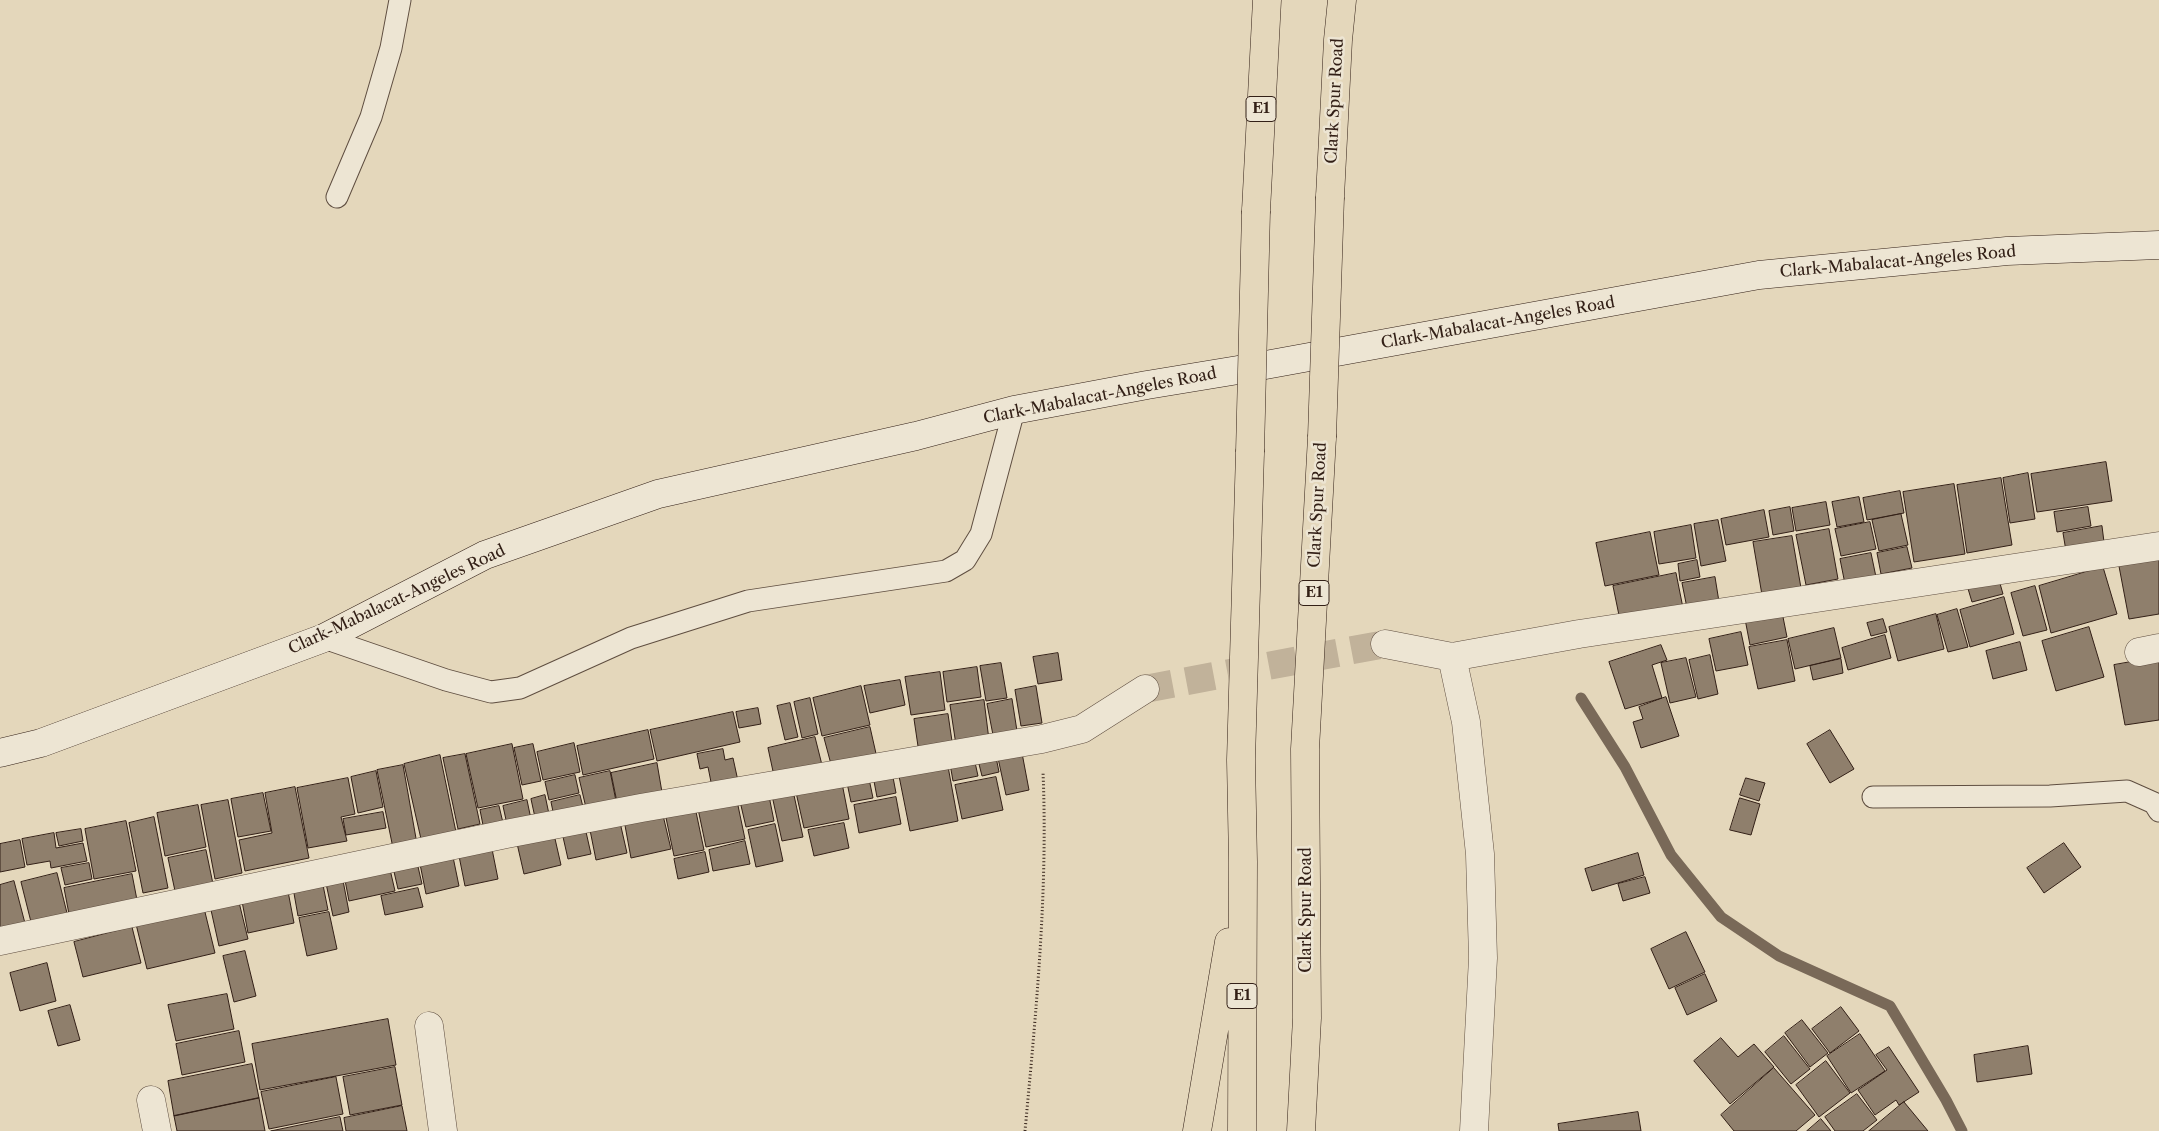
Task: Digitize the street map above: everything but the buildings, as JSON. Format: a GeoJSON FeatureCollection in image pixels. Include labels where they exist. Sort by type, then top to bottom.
{"type":"FeatureCollection","features":[{"type":"Feature","properties":{"kind":"highway"},"geometry":{"type":"LineString","coordinates":[[1335,0],[1338,40]]}},
{"type":"Feature","properties":{"kind":"highway","name":"Clark Spur Road"},"geometry":{"type":"LineString","coordinates":[[1301,1131],[1307,1018],[1305,749],[1322,437],[1330,197],[1338,40],[1342,0]]}},
{"type":"Feature","properties":{"kind":"highway","name":"E1"},"geometry":{"type":"LineString","coordinates":[[1242,1131],[1243,862],[1241,760],[1256,211],[1266,2]]}},
{"type":"Feature","properties":{"kind":"highway"},"geometry":{"type":"LineString","coordinates":[[1197,1131],[1243,862]]}},
{"type":"Feature","properties":{"kind":"highway"},"geometry":{"type":"LineString","coordinates":[[1307,1018],[1316,1131]]}},
{"type":"Feature","properties":{"kind":"street","name":"Clark-Mabalacat-Angeles Road"},"geometry":{"type":"LineString","coordinates":[[0,753],[41,742],[324,638],[485,555],[658,494],[916,436],[1014,410],[1147,384],[1238,370],[1759,275],[2007,251],[2159,245]]}},
{"type":"Feature","properties":{"kind":"street"},"geometry":{"type":"LineString","coordinates":[[1385,644],[1452,656],[1578,634],[2159,546]]}},
{"type":"Feature","properties":{"kind":"street"},"geometry":{"type":"LineString","coordinates":[[1452,656],[1466,722],[1480,854],[1483,958],[1474,1131]]}},
{"type":"Feature","properties":{"kind":"street"},"geometry":{"type":"LineString","coordinates":[[0,941],[506,834],[650,806],[1042,739],[1082,729],[1145,689]]}},
{"type":"Feature","properties":{"kind":"street"},"geometry":{"type":"LineString","coordinates":[[429,1026],[443,1131]]}},
{"type":"Feature","properties":{"kind":"street"},"geometry":{"type":"LineString","coordinates":[[151,1100],[157,1131]]}},
{"type":"Feature","properties":{"kind":"lane"},"geometry":{"type":"LineString","coordinates":[[337,197],[371,117],[391,48],[400,0]]}},
{"type":"Feature","properties":{"kind":"lane"},"geometry":{"type":"LineString","coordinates":[[324,638],[446,680],[491,692],[520,688],[631,638],[748,601],[946,571],[965,560],[981,534],[1014,410]]}},
{"type":"Feature","properties":{"kind":"lane"},"geometry":{"type":"LineString","coordinates":[[1873,798],[2050,796],[2127,791],[2154,803],[2159,812]]}},
{"type":"Feature","properties":{"kind":"path"},"geometry":{"type":"LineString","coordinates":[[1025,1131],[1038,985],[1044,870],[1042,739]]}},
{"type":"Feature","properties":{"kind":"waterway"},"geometry":{"type":"LineString","coordinates":[[1581,698],[1625,767],[1671,855],[1721,917],[1779,956],[1890,1006],[1946,1100],[1962,1131]]}},
{"type":"Feature","properties":{"kind":"tunnel"},"geometry":{"type":"LineString","coordinates":[[1145,689],[1385,644]]}}]}
